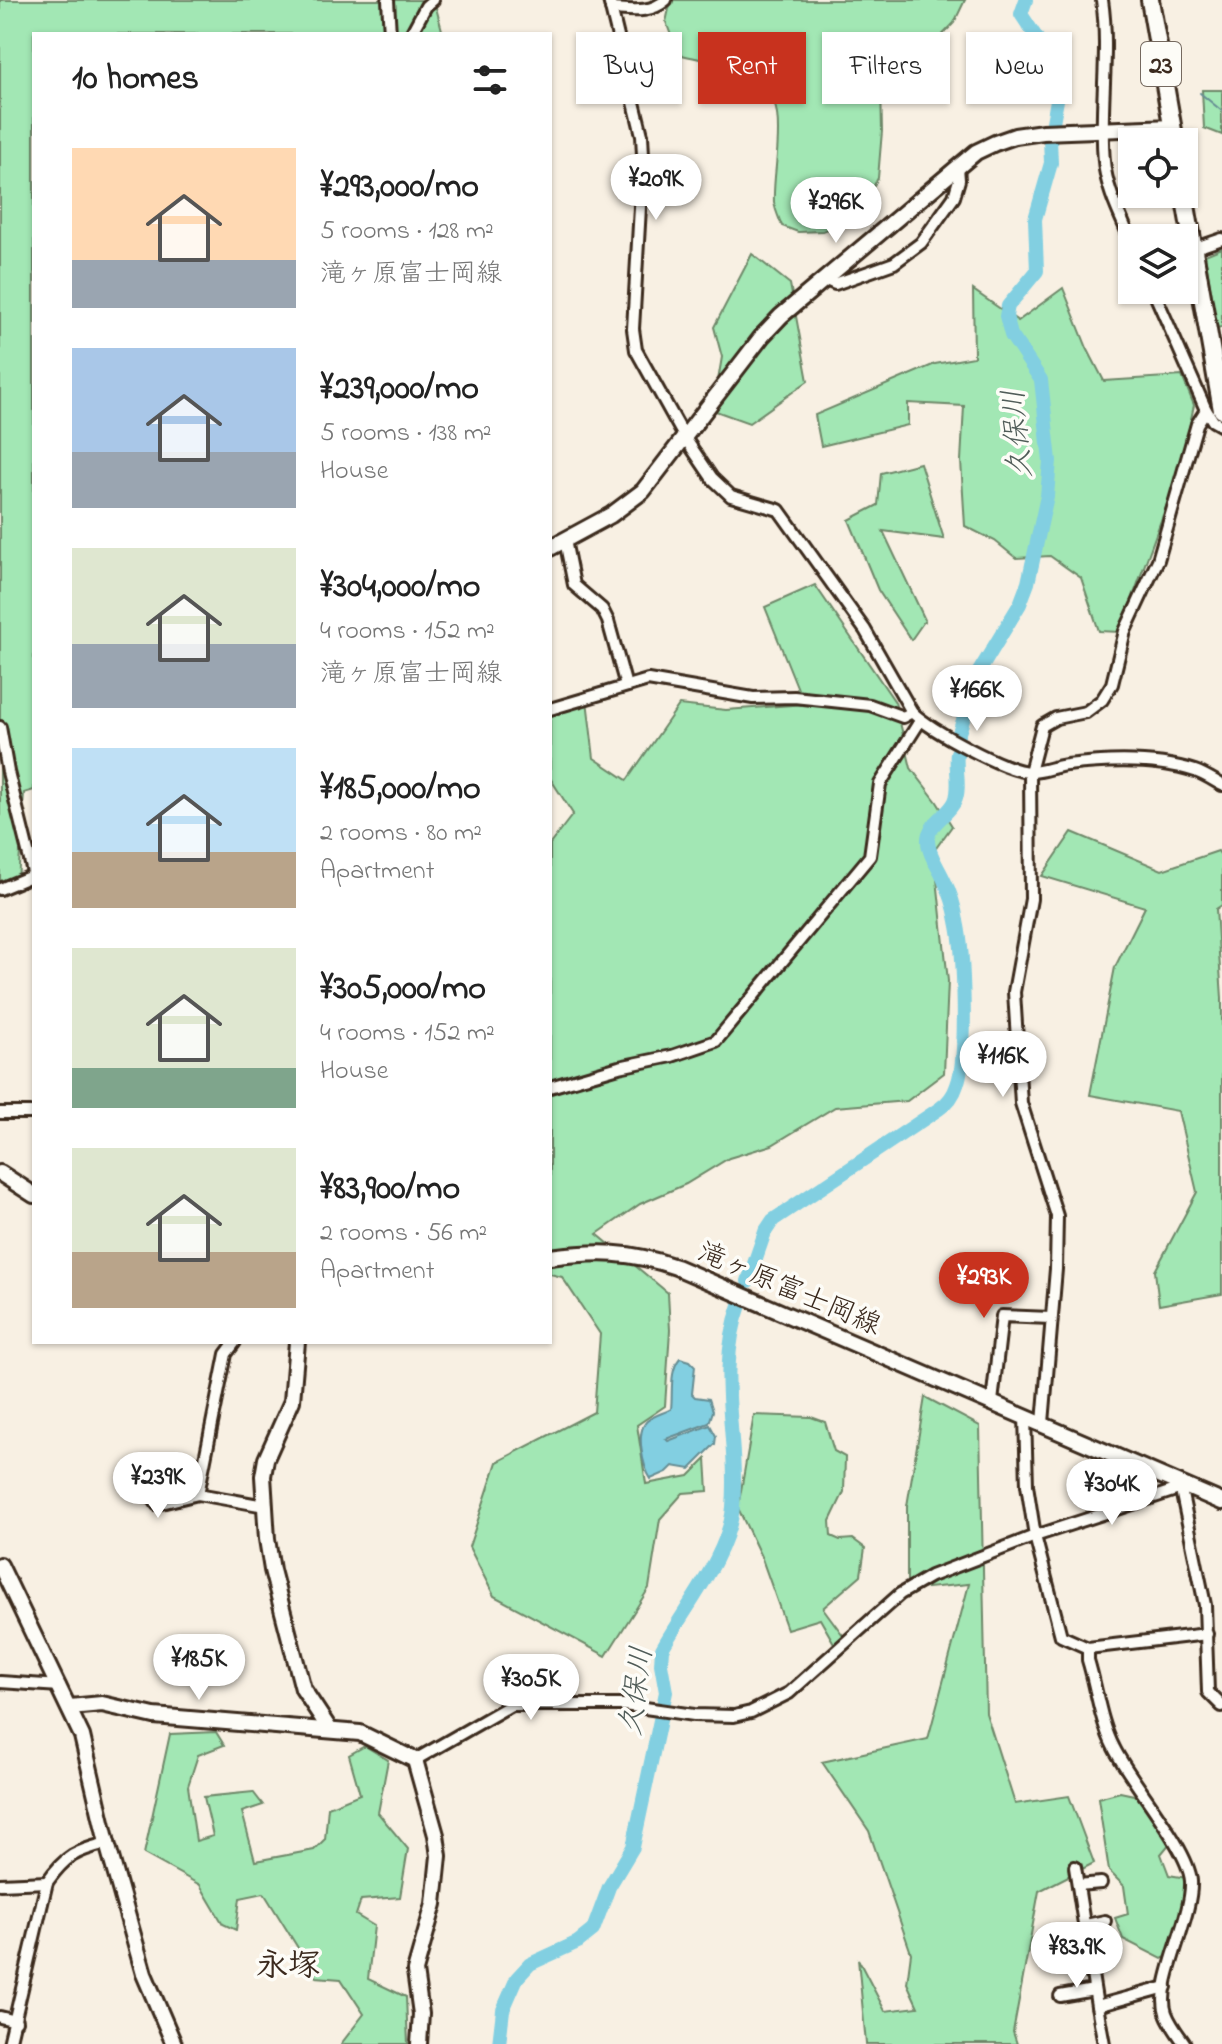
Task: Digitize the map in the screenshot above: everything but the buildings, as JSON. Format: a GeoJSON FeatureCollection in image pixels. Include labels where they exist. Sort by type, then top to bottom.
{"type":"FeatureCollection","features":[{"type":"Feature","properties":{"kind":"main road","name":"23"},"geometry":{"type":"LineString","coordinates":[[1150,0],[1173,128]]}},
{"type":"Feature","properties":{"kind":"main road"},"geometry":{"type":"LineString","coordinates":[[1197,304],[1214,410]]}},
{"type":"Feature","properties":{"kind":"street"},"geometry":{"type":"LineString","coordinates":[[388,0],[390,32]]}},
{"type":"Feature","properties":{"kind":"street"},"geometry":{"type":"LineString","coordinates":[[412,32],[426,6],[433,0]]}},
{"type":"Feature","properties":{"kind":"street"},"geometry":{"type":"LineString","coordinates":[[666,0],[646,11],[610,5],[642,135],[633,329],[636,350],[685,438],[712,478],[731,496],[779,510],[865,630],[920,721],[1015,769],[1030,772],[1071,764],[1139,762],[1196,771],[1222,785]]}},
{"type":"Feature","properties":{"kind":"street"},"geometry":{"type":"LineString","coordinates":[[1102,0],[1107,39],[1104,163],[1124,224]]}},
{"type":"Feature","properties":{"kind":"street"},"geometry":{"type":"LineString","coordinates":[[552,547],[611,515],[643,491],[781,316],[976,152],[1015,136],[1050,131],[1118,131]]}},
{"type":"Feature","properties":{"kind":"street"},"geometry":{"type":"LineString","coordinates":[[824,279],[835,284],[894,263],[921,243],[954,197],[959,180],[958,167]]}},
{"type":"Feature","properties":{"kind":"street"},"geometry":{"type":"LineString","coordinates":[[1198,248],[1222,239]]}},
{"type":"Feature","properties":{"kind":"street"},"geometry":{"type":"LineString","coordinates":[[1160,304],[1214,410],[1213,421],[1222,426]]}},
{"type":"Feature","properties":{"kind":"street"},"geometry":{"type":"LineString","coordinates":[[1043,1423],[1056,1269],[1057,1216],[1021,1103],[1014,1015],[1016,977],[1031,899],[1030,772],[1042,726],[1056,718],[1086,712],[1102,700],[1112,684],[1125,631],[1158,560],[1197,424],[1214,410]]}},
{"type":"Feature","properties":{"kind":"street"},"geometry":{"type":"LineString","coordinates":[[565,540],[574,585],[602,609],[626,686]]}},
{"type":"Feature","properties":{"kind":"street"},"geometry":{"type":"LineString","coordinates":[[552,708],[648,680],[753,698],[794,697],[870,705],[903,717],[912,712]]}},
{"type":"Feature","properties":{"kind":"street"},"geometry":{"type":"LineString","coordinates":[[552,1086],[672,1056],[716,1041],[870,856],[880,784],[920,721]]}},
{"type":"Feature","properties":{"kind":"street"},"geometry":{"type":"LineString","coordinates":[[0,727],[32,868]]}},
{"type":"Feature","properties":{"kind":"street"},"geometry":{"type":"LineString","coordinates":[[0,889],[32,877]]}},
{"type":"Feature","properties":{"kind":"street"},"geometry":{"type":"LineString","coordinates":[[0,1113],[32,1113]]}},
{"type":"Feature","properties":{"kind":"street"},"geometry":{"type":"LineString","coordinates":[[0,1173],[32,1194]]}},
{"type":"Feature","properties":{"kind":"street","name":"滝ヶ原富士岡線"},"geometry":{"type":"LineString","coordinates":[[552,1257],[610,1252],[649,1257],[1222,1502]]}},
{"type":"Feature","properties":{"kind":"street"},"geometry":{"type":"LineString","coordinates":[[992,1402],[1002,1316],[1051,1318]]}},
{"type":"Feature","properties":{"kind":"street"},"geometry":{"type":"LineString","coordinates":[[198,1494],[226,1354],[234,1344]]}},
{"type":"Feature","properties":{"kind":"street"},"geometry":{"type":"LineString","coordinates":[[297,1344],[292,1401],[266,1459],[263,1476],[265,1506],[272,1570],[303,1689],[330,1730]]}},
{"type":"Feature","properties":{"kind":"street"},"geometry":{"type":"LineString","coordinates":[[1025,1416],[1027,1485],[1035,1536],[1061,1636],[1088,1648],[1207,1634]]}},
{"type":"Feature","properties":{"kind":"street"},"geometry":{"type":"LineString","coordinates":[[143,1481],[157,1504],[198,1494],[265,1506]]}},
{"type":"Feature","properties":{"kind":"street"},"geometry":{"type":"LineString","coordinates":[[415,1760],[511,1705],[624,1705],[734,1716],[772,1703],[806,1679],[900,1594],[931,1576],[1180,1486],[1205,1605],[1208,1692],[1222,1706]]}},
{"type":"Feature","properties":{"kind":"street"},"geometry":{"type":"LineString","coordinates":[[0,1565],[82,1736],[107,1843],[144,1974],[174,2044]]}},
{"type":"Feature","properties":{"kind":"street"},"geometry":{"type":"LineString","coordinates":[[1088,1648],[1088,1660],[1107,1733],[1115,1751],[1175,1844],[1191,1878],[1190,1904],[1166,1987],[1164,2010],[1185,2044]]}},
{"type":"Feature","properties":{"kind":"street"},"geometry":{"type":"LineString","coordinates":[[0,1682],[60,1686]]}},
{"type":"Feature","properties":{"kind":"street"},"geometry":{"type":"LineString","coordinates":[[70,1707],[102,1704],[154,1716],[221,1724],[265,1724],[360,1733],[415,1760],[439,1856],[434,1904],[415,1971],[421,2014],[419,2044]]}},
{"type":"Feature","properties":{"kind":"street"},"geometry":{"type":"LineString","coordinates":[[9,2044],[47,1882],[61,1862],[76,1851],[107,1843]]}},
{"type":"Feature","properties":{"kind":"street"},"geometry":{"type":"LineString","coordinates":[[1075,1867],[1104,2044]]}},
{"type":"Feature","properties":{"kind":"street"},"geometry":{"type":"LineString","coordinates":[[0,1884],[47,1882]]}},
{"type":"Feature","properties":{"kind":"street"},"geometry":{"type":"LineString","coordinates":[[1078,1885],[1101,1883]]}},
{"type":"Feature","properties":{"kind":"street"},"geometry":{"type":"LineString","coordinates":[[1086,1925],[1105,1921]]}},
{"type":"Feature","properties":{"kind":"street"},"geometry":{"type":"LineString","coordinates":[[1059,1955],[1087,1949]]}},
{"type":"Feature","properties":{"kind":"street"},"geometry":{"type":"LineString","coordinates":[[1089,1964],[1109,1960]]}},
{"type":"Feature","properties":{"kind":"street"},"geometry":{"type":"LineString","coordinates":[[1097,2006],[1166,1987]]}},
{"type":"Feature","properties":{"kind":"street"},"geometry":{"type":"LineString","coordinates":[[1060,1996],[1094,1990]]}},
{"type":"Feature","properties":{"kind":"street"},"geometry":{"type":"LineString","coordinates":[[0,2017],[16,2021]]}},
{"type":"Feature","properties":{"kind":"green space"},"geometry":{"type":"Polygon","coordinates":[[[0,0],[434,0],[442,32],[32,32],[32,791],[24,793],[18,881],[0,884],[0,0]]]}},
{"type":"Feature","properties":{"kind":"green space"},"geometry":{"type":"Polygon","coordinates":[[[671,0],[965,0],[954,23],[945,32],[822,32],[822,104],[881,104],[882,131],[878,178],[867,198],[845,222],[823,231],[798,232],[782,226],[775,205],[778,135],[774,104],[806,104],[806,32],[698,32],[698,59],[682,55],[682,32],[670,32],[666,22],[671,0]]]}},
{"type":"Feature","properties":{"kind":"green space"},"geometry":{"type":"Polygon","coordinates":[[[1202,90],[1222,90],[1222,135],[1204,128],[1202,90]]]}},
{"type":"Feature","properties":{"kind":"green space"},"geometry":{"type":"Polygon","coordinates":[[[1222,248],[1222,327],[1217,328],[1205,255],[1222,248]]]}},
{"type":"Feature","properties":{"kind":"green space"},"geometry":{"type":"Polygon","coordinates":[[[752,254],[790,284],[808,381],[749,423],[713,410],[722,357],[714,327],[752,254]]]}},
{"type":"Feature","properties":{"kind":"green space"},"geometry":{"type":"Polygon","coordinates":[[[1063,288],[1104,381],[1182,376],[1194,405],[1181,466],[1120,632],[1099,631],[1081,578],[1050,556],[1016,558],[995,541],[965,526],[961,461],[964,406],[908,403],[908,425],[821,446],[815,415],[935,364],[974,357],[973,290],[1018,321],[1063,288]]]}},
{"type":"Feature","properties":{"kind":"green space"},"geometry":{"type":"Polygon","coordinates":[[[920,463],[944,539],[883,531],[925,620],[911,640],[878,590],[849,520],[878,505],[881,473],[920,463]]]}},
{"type":"Feature","properties":{"kind":"green space"},"geometry":{"type":"Polygon","coordinates":[[[815,585],[895,702],[911,768],[952,826],[934,851],[948,981],[944,1073],[907,1101],[835,1107],[772,1145],[729,1158],[686,1184],[640,1204],[597,1234],[668,1293],[670,1330],[665,1406],[637,1425],[646,1484],[689,1476],[706,1459],[708,1491],[683,1493],[660,1519],[649,1588],[606,1656],[494,1596],[469,1547],[497,1462],[594,1412],[600,1334],[562,1277],[552,1274],[552,841],[573,814],[552,781],[552,708],[577,700],[586,692],[594,758],[627,780],[679,705],[726,710],[804,704],[765,607],[815,585]]]}},
{"type":"Feature","properties":{"kind":"green space"},"geometry":{"type":"Polygon","coordinates":[[[1072,832],[1162,870],[1218,851],[1222,857],[1222,905],[1216,909],[1222,998],[1222,1294],[1159,1305],[1155,1271],[1197,1192],[1178,1111],[1090,1095],[1115,967],[1145,907],[1042,876],[1072,832]]]}},
{"type":"Feature","properties":{"kind":"green space"},"geometry":{"type":"Polygon","coordinates":[[[925,1397],[980,1426],[986,1713],[1015,1804],[1069,1796],[1094,1863],[1039,1891],[1013,2032],[1017,2044],[866,2044],[858,1959],[885,2011],[918,2007],[907,1983],[911,1953],[869,1831],[822,1762],[928,1739],[969,1584],[907,1590],[907,1506],[925,1397]]]}},
{"type":"Feature","properties":{"kind":"green space"},"geometry":{"type":"Polygon","coordinates":[[[754,1415],[811,1417],[825,1422],[834,1451],[845,1457],[844,1492],[830,1521],[831,1536],[840,1540],[853,1539],[865,1548],[861,1575],[823,1608],[848,1642],[835,1645],[820,1619],[787,1629],[762,1559],[738,1508],[754,1415]]]}},
{"type":"Feature","properties":{"kind":"green space"},"geometry":{"type":"Polygon","coordinates":[[[216,1732],[224,1745],[198,1755],[188,1786],[196,1841],[213,1836],[204,1797],[253,1792],[263,1805],[242,1812],[255,1861],[314,1850],[325,1839],[328,1807],[360,1794],[349,1755],[365,1746],[388,1760],[378,1813],[408,1849],[400,1897],[361,1900],[356,1915],[374,1926],[368,1979],[406,1997],[408,2044],[341,2044],[364,2014],[341,1979],[316,1977],[264,1893],[240,1898],[236,1930],[223,1924],[200,1885],[144,1854],[170,1734],[216,1732]]]}},
{"type":"Feature","properties":{"kind":"green space"},"geometry":{"type":"Polygon","coordinates":[[[1120,1792],[1143,1797],[1171,1842],[1161,1854],[1169,1875],[1187,1878],[1188,1894],[1172,1954],[1162,1959],[1123,1939],[1115,1918],[1128,1914],[1124,1886],[1109,1871],[1098,1798],[1120,1792]]]}},
{"type":"Feature","properties":{"kind":"water"},"geometry":{"type":"Polygon","coordinates":[[[680,1358],[695,1366],[692,1394],[709,1399],[713,1411],[709,1423],[666,1439],[668,1441],[710,1425],[716,1436],[715,1444],[690,1469],[673,1466],[651,1479],[643,1458],[641,1433],[647,1421],[671,1409],[673,1375],[680,1358]]]}},
{"type":"Feature","properties":{"kind":"waterway","name":"久保川"},"geometry":{"type":"LineString","coordinates":[[959,733],[977,675],[1020,604],[1028,583],[1047,496],[1050,461],[1041,380],[1011,335],[1006,316],[1008,306],[1037,271],[1035,219],[1051,163],[1050,139],[1057,100],[1054,73],[1040,43],[1021,14],[1026,0]]}},
{"type":"Feature","properties":{"kind":"waterway"},"geometry":{"type":"LineString","coordinates":[[1200,93],[1222,111]]}},
{"type":"Feature","properties":{"kind":"waterway","name":"久保川"},"geometry":{"type":"LineString","coordinates":[[748,1281],[765,1232],[773,1220],[939,1109],[956,1089],[964,1029],[959,936],[952,900],[928,841],[931,830],[957,796],[957,753]]}},
{"type":"Feature","properties":{"kind":"waterway","name":"久保川"},"geometry":{"type":"LineString","coordinates":[[499,2044],[503,2010],[517,1978],[530,1964],[578,1942],[593,1930],[609,1887],[633,1847],[666,1692],[662,1649],[715,1562],[730,1525],[734,1481],[729,1356],[740,1305]]}},
{"type":"Feature","properties":{"kind":"district","name":"永塚"},"geometry":{"type":"Point","coordinates":[288,1964]}}]}
